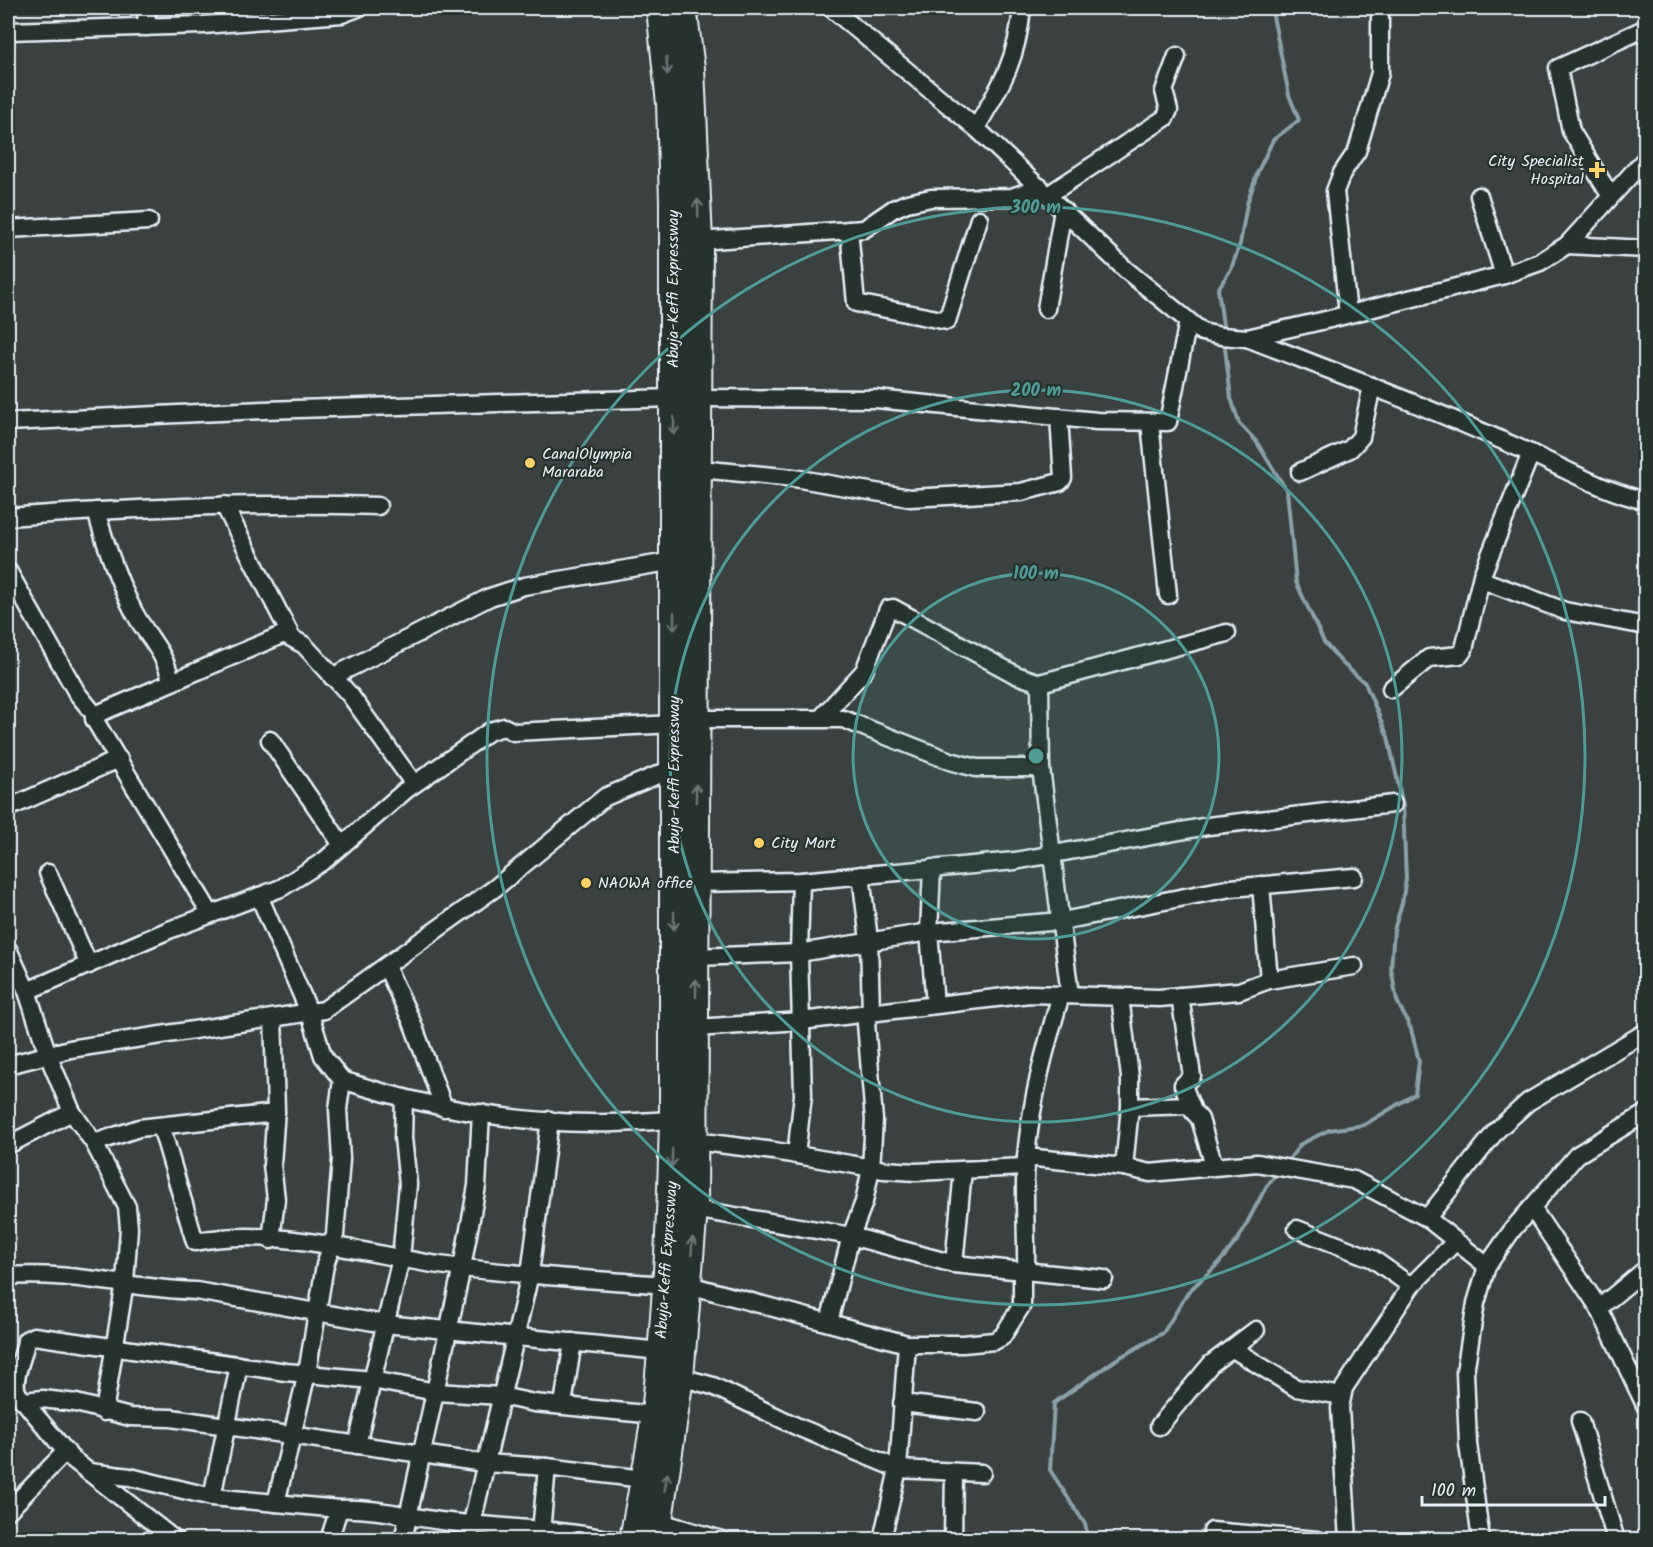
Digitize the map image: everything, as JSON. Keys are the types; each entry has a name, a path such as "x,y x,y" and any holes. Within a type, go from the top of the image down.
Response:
{"highway":[{"name":"Abuja-Keffi Expressway","path":"633,1539 655,1415 661,1351 694,1209 696,883 674,561 670,104 660,8"},
{"name":"Abuja-Keffi Expressway","path":"658,1531 680,1377 671,1203 674,768 685,722 699,469 699,241 691,69 683,8"}],"street":[{"path":"146,27 147,8"},
{"path":"8,31 146,27 342,15 358,8"},
{"path":"831,8 976,128 1126,270 1202,332 1247,338 1372,386 1531,453 1612,493 1646,501"},
{"path":"976,128 1003,83 1019,42 1022,8"},
{"path":"1348,314 1335,191 1342,173 1357,151 1380,73 1380,8"},
{"path":"1610,195 1571,131 1558,68 1646,28"},
{"path":"699,241 864,229 906,203 945,197 1012,197 1044,191 1165,118 1169,110 1164,91 1177,56"},
{"path":"1247,338 1504,275 1540,262 1567,245 1646,158"},
{"path":"1479,196 1504,275"},
{"path":"1046,309 1064,210"},
{"path":"849,230 856,303 947,321 979,219"},
{"path":"8,229 149,221"},
{"path":"1567,245 1646,249"},
{"path":"700,398 876,399 1059,417 1150,423 1168,422 1188,321"},
{"path":"1300,472 1350,449 1361,437 1372,386"},
{"path":"8,422 285,409 674,398"},
{"path":"699,469 794,478 910,498 1021,492 1060,482 1063,478 1059,417"},
{"path":"1150,423 1168,595"},
{"path":"1391,688 1429,658 1460,655 1464,649 1482,580 1531,453"},
{"path":"8,517 287,503 378,506"},
{"path":"224,505 291,636"},
{"path":"96,511 111,565 142,626 152,637 168,667 171,681"},
{"path":"332,677 490,597 524,586 674,561"},
{"path":"8,571 77,693 95,715 94,719 210,913"},
{"path":"1482,580 1565,611 1646,626"},
{"path":"821,718 864,670 888,609 893,608 1016,675 1040,683 1227,633"},
{"path":"95,715 278,634 291,636 304,645 350,695 414,784"},
{"path":"161,1126 195,1242 248,1237 331,1246 462,1267 677,1285 830,1322 907,1344 997,1341 1022,1305 1026,1162 1042,1058 1065,995 1062,921 1041,768 1040,683"},
{"path":"27,991 210,913 281,888 325,860 414,784 490,731 504,727 514,732 685,722 821,718 849,721 950,761 976,768 1041,768"},
{"path":"270,740 342,845"},
{"path":"8,808 119,759"},
{"path":"8,1065 48,1055 324,1010 495,888 605,797 674,768"},
{"path":"696,883 801,881 1053,855 1133,838 1208,826 1393,804"},
{"path":"932,868 929,932 935,1005"},
{"path":"48,873 89,964"},
{"path":"830,1322 851,1236 864,1202 871,1168 874,1120 867,1023 871,1012 869,940 861,875"},
{"path":"696,957 799,953 929,932 1062,921 1231,888 1353,877"},
{"path":"796,1155 803,1095 799,953 801,881"},
{"path":"1261,885 1269,980"},
{"path":"259,897 309,1014 323,1056 342,1080 444,1108 482,1113 590,1123 673,1120"},
{"path":"8,949 27,991 48,1055 72,1112 94,1143 127,1207 129,1228 125,1282 104,1412"},
{"path":"386,966 412,1022 444,1108"},
{"path":"696,1028 801,1021 1030,994 1120,997 1180,996 1239,991 1269,980 1354,966"},
{"path":"1180,996 1192,1076 1183,1085 1194,1114 1200,1119 1214,1166"},
{"path":"1120,997 1130,1077 1130,1107 1124,1167"},
{"path":"271,1240 276,1198 272,1165 276,1113 273,1018"},
{"path":"1427,1218 1497,1131 1528,1102 1646,1032"},
{"path":"276,1503 307,1372 316,1311 335,1235 341,1159 338,1109 342,1080"},
{"path":"357,1445 401,1258 408,1184 403,1138 405,1098"},
{"path":"1130,1107 1191,1105"},
{"path":"8,1145 72,1112"},
{"path":"94,1143 123,1132 276,1113"},
{"path":"403,1539 462,1267 477,1186 482,1113"},
{"path":"1481,1539 1468,1444 1465,1372 1476,1303 1487,1266 1577,1155 1646,1113"},
{"path":"470,1532 484,1463 530,1274 550,1120"},
{"path":"695,1141 871,1168 916,1172 963,1170 1026,1162 1124,1167 1150,1173 1257,1163 1354,1180 1427,1218 1487,1266"},
{"path":"954,1264 963,1170"},
{"path":"1532,1208 1599,1308 1646,1407"},
{"path":"694,1209 851,1236 954,1264 1104,1279"},
{"path":"1298,1229 1373,1259 1411,1286"},
{"path":"1348,1539 1340,1408 1344,1388 1411,1286 1455,1242"},
{"path":"1599,1308 1646,1269"},
{"path":"8,1276 32,1274 125,1282 316,1311 385,1324 661,1351"},
{"path":"1159,1426 1211,1364 1256,1329"},
{"path":"175,1539 88,1472 66,1451 23,1401 15,1389 26,1340 34,1336 239,1365 372,1380 436,1392 501,1396 534,1403 563,1404 655,1415"},
{"path":"563,1404 573,1342"},
{"path":"882,1539 898,1469 907,1344"},
{"path":"1233,1349 1263,1370 1296,1388 1342,1396"},
{"path":"212,1497 239,1365"},
{"path":"680,1377 713,1386 798,1427 898,1469 982,1473"},
{"path":"23,1401 76,1403 104,1412 226,1426 262,1433 293,1434 484,1463 547,1467 643,1479"},
{"path":"902,1403 977,1412"},
{"path":"1580,1421 1616,1539"},
{"path":"8,1511 66,1451"},
{"path":"541,1532 547,1467"},
{"path":"88,1472 130,1477 212,1497 339,1509 356,1508 410,1515 470,1532 541,1532 613,1539"},
{"path":"953,1539 954,1472"},
{"path":"329,1539 339,1509"},
{"path":"658,1531 722,1539"},
{"path":"1212,1531 1315,1539"}],"waterway":[{"path":"1224,332 1218,289 1231,269 1240,244 1247,204 1258,171 1273,140 1299,120 1289,95 1273,16 1277,8"},
{"path":"1224,340 1231,398 1239,423 1256,441 1287,491 1296,582 1324,642 1342,663 1365,683 1388,737 1403,806 1406,879 1394,930 1391,968 1397,1001 1411,1029 1419,1061 1415,1094 1364,1125 1329,1130 1301,1144 1286,1163"},
{"path":"1089,1540 1085,1524 1050,1470 1054,1403 1117,1359 1163,1333 1189,1291 1218,1264 1239,1238 1266,1187 1279,1171"}],"place":[{"name":"City Specialist Hospital","path":"1597,170"},
{"name":"CanalOlympia Mararaba","path":"530,463"},
{"name":"City Mart","path":"759,843"},
{"name":"NAOWA office","path":"586,883"}]}
